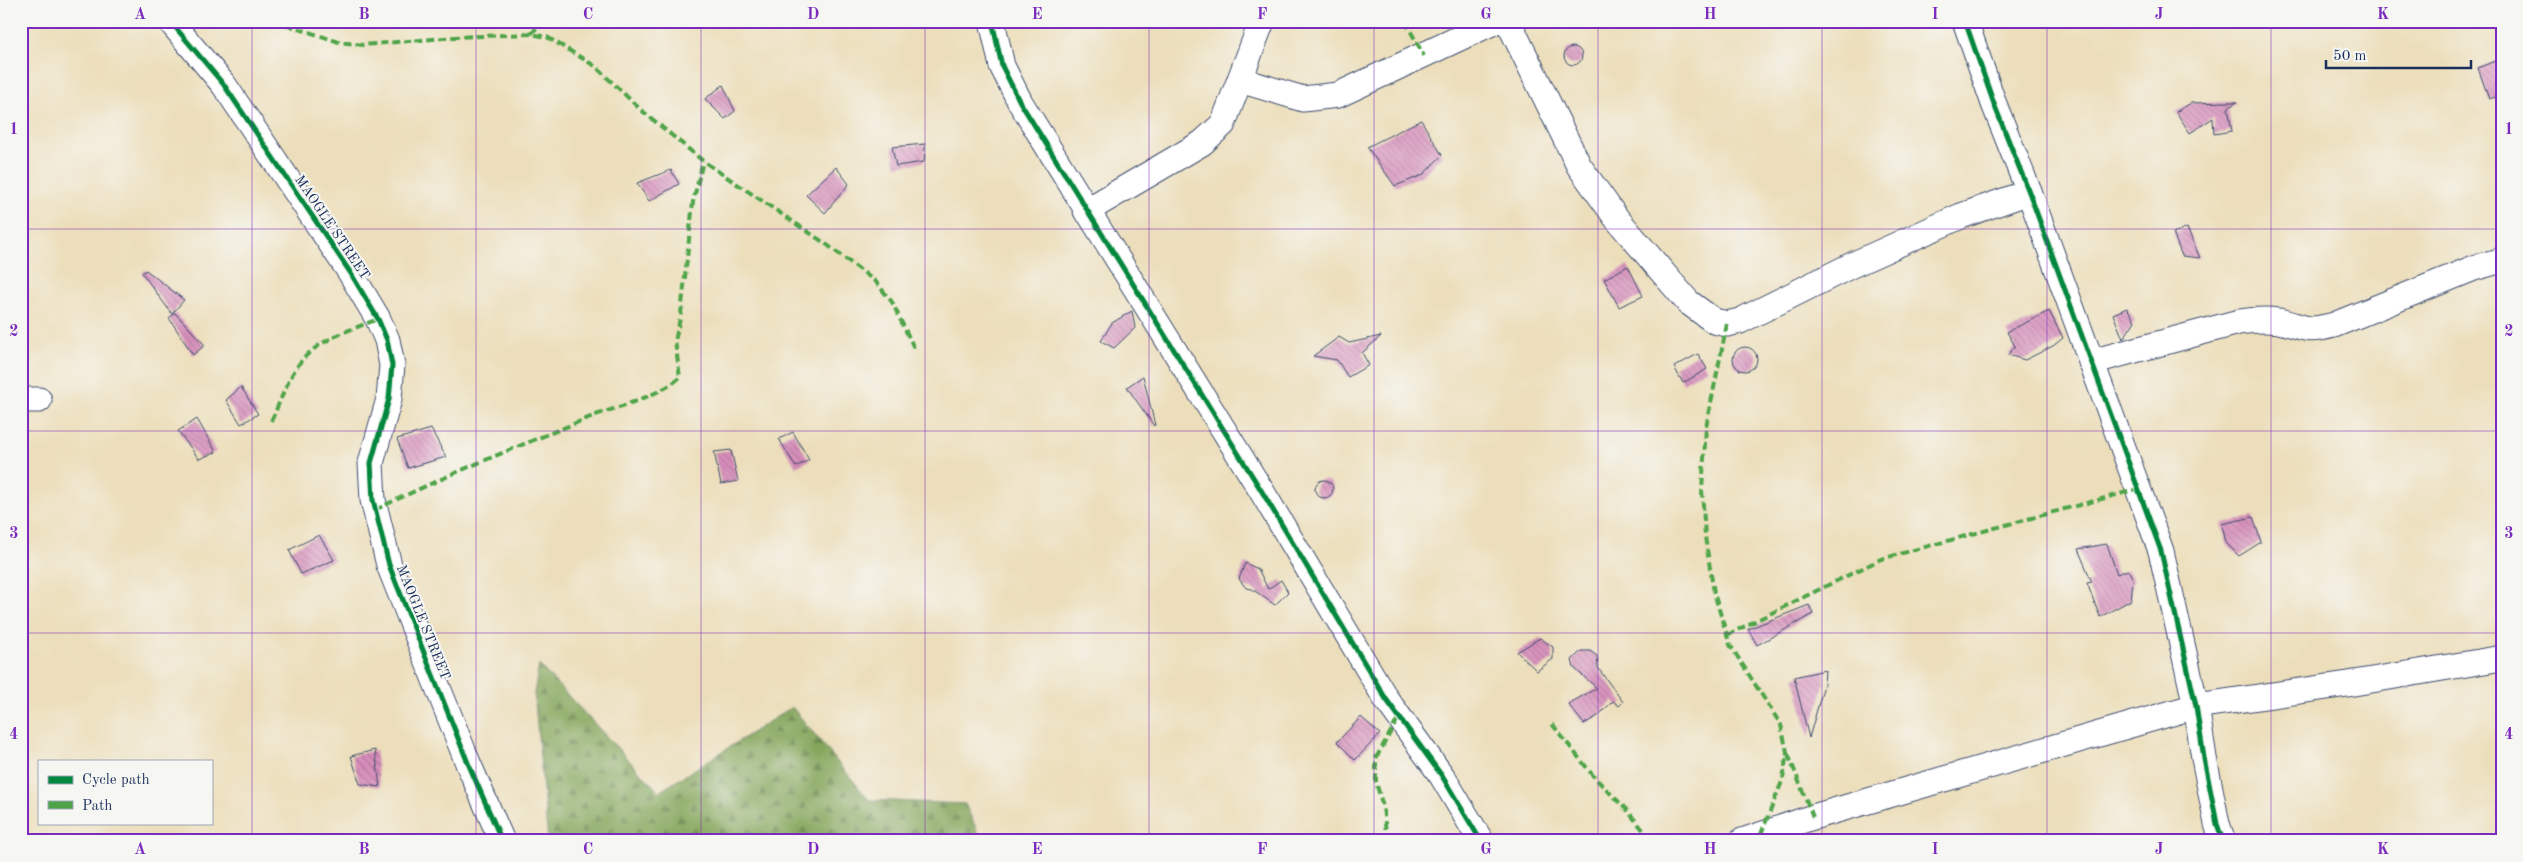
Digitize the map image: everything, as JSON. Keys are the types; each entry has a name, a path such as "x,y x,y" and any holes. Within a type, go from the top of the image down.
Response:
{"street":[{"name":"MAOGLE STREET","path":"170,21 224,86 350,272 384,333 392,365 389,399 371,463 375,510 388,565 468,763 502,841"},
{"path":"992,21 1002,66 1020,102 1261,490 1386,699 1442,776 1481,841"},
{"path":"1086,211 1202,143 1223,124 1262,21"},
{"path":"1240,80 1303,99 1338,95 1496,21"},
{"path":"1508,21 1580,166 1617,219 1663,274 1688,302 1714,321 1727,324 1740,321 1861,260 1961,216 2029,192"},
{"path":"1965,21 1994,104 2029,192 2161,551 2196,706 2217,824 2223,841"},
{"path":"2091,362 2239,322 2260,319 2280,321 2313,331 2334,325 2474,268 2502,260"},
{"path":"1742,841 1813,817 2196,706 2348,684 2502,658"}],"green space":[{"path":"539,665 659,792 792,707 869,800 965,804 982,841 548,841 534,693"}],"building":[{"path":"1573,47 1579,50 1582,56 1579,62 1573,65 1567,62 1564,56 1567,50"},
{"path":"2502,58 2502,95 2489,99 2478,68"},
{"path":"723,85 735,111 725,119 705,99"},
{"path":"2237,102 2228,108 2232,131 2214,134 2213,118 2190,133 2176,112 2191,103"},
{"path":"1421,120 1442,155 1423,175 1395,186 1367,147"},
{"path":"925,144 924,162 896,166 892,147"},
{"path":"836,167 849,184 825,213 806,195"},
{"path":"671,170 679,184 649,201 637,183"},
{"path":"2187,228 2200,258 2182,256 2173,233"},
{"path":"1628,266 1643,296 1619,307 1604,279"},
{"path":"146,270 184,300 172,314 142,273"},
{"path":"2127,308 2135,321 2123,339 2113,314"},
{"path":"1132,311 1135,328 1114,348 1101,341 1112,323"},
{"path":"2049,311 2063,338 2053,346 2025,360 2008,355 2015,346 2007,332"},
{"path":"175,313 205,345 193,355 169,318"},
{"path":"1381,336 1362,353 1369,365 1348,377 1337,360 1313,356 1339,337 1349,343"},
{"path":"1745,347 1753,351 1757,359 1753,367 1745,371 1737,367 1733,359 1737,351"},
{"path":"1698,354 1707,369 1683,383 1674,367"},
{"path":"1143,376 1155,425 1154,426 1127,387"},
{"path":"241,387 258,414 241,424 226,400"},
{"path":"197,419 216,452 199,459 178,431"},
{"path":"431,429 446,457 408,468 397,439"},
{"path":"793,432 809,460 796,467 779,439"},
{"path":"731,450 738,481 721,484 714,452"},
{"path":"1324,480 1330,483 1333,489 1330,495 1324,498 1318,495 1315,489 1318,483"},
{"path":"2253,517 2261,542 2239,556 2226,543 2222,524"},
{"path":"319,535 334,560 301,574 289,550"},
{"path":"2107,544 2117,574 2128,570 2133,579 2131,600 2100,617 2087,583 2092,582 2078,549"},
{"path":"1245,563 1258,569 1268,589 1281,580 1288,592 1275,605 1252,589 1246,588 1239,579"},
{"path":"1809,605 1813,614 1757,645 1748,629"},
{"path":"1540,638 1553,647 1553,659 1537,671 1517,652"},
{"path":"1581,651 1590,651 1597,656 1598,668 1623,702 1619,706 1613,701 1598,716 1584,724 1568,704 1597,688 1574,668 1572,660"},
{"path":"1825,670 1824,685 1809,738 1794,677"},
{"path":"1361,717 1380,734 1355,760 1337,742"},
{"path":"375,750 380,787 360,784 351,756"}],"marked path":[{"path":"275,21 339,42 363,45 455,37 531,34 547,37 595,66 640,109 703,161 826,244 876,282 892,302 914,348"},
{"path":"531,34 543,21"},
{"path":"1405,21 1424,56"},
{"path":"375,510 510,450 593,416 651,395 680,377 675,341 681,314 693,202 703,161"},
{"path":"271,421 293,373 303,359 328,340 378,319"},
{"path":"1727,324 1706,427 1702,490 1705,537 1714,593 1730,645 1781,725 1787,752 1783,779 1761,834"},
{"path":"1727,635 1881,559 2138,489"},
{"path":"1387,841 1383,807 1376,782 1376,758 1399,717"},
{"path":"1552,724 1595,778 1627,810 1652,841"},
{"path":"1788,754 1813,817"}],"cycle path":[{"path":"170,21 224,85 350,272 378,319 387,340 392,365 389,399 371,463 373,500 389,565 468,763 502,841"},
{"path":"992,21 1002,66 1020,102 1261,490 1386,699 1442,776 1481,841"},
{"path":"1965,21 1994,104 2029,192 2161,551 2196,706 2217,824 2223,841"}]}
